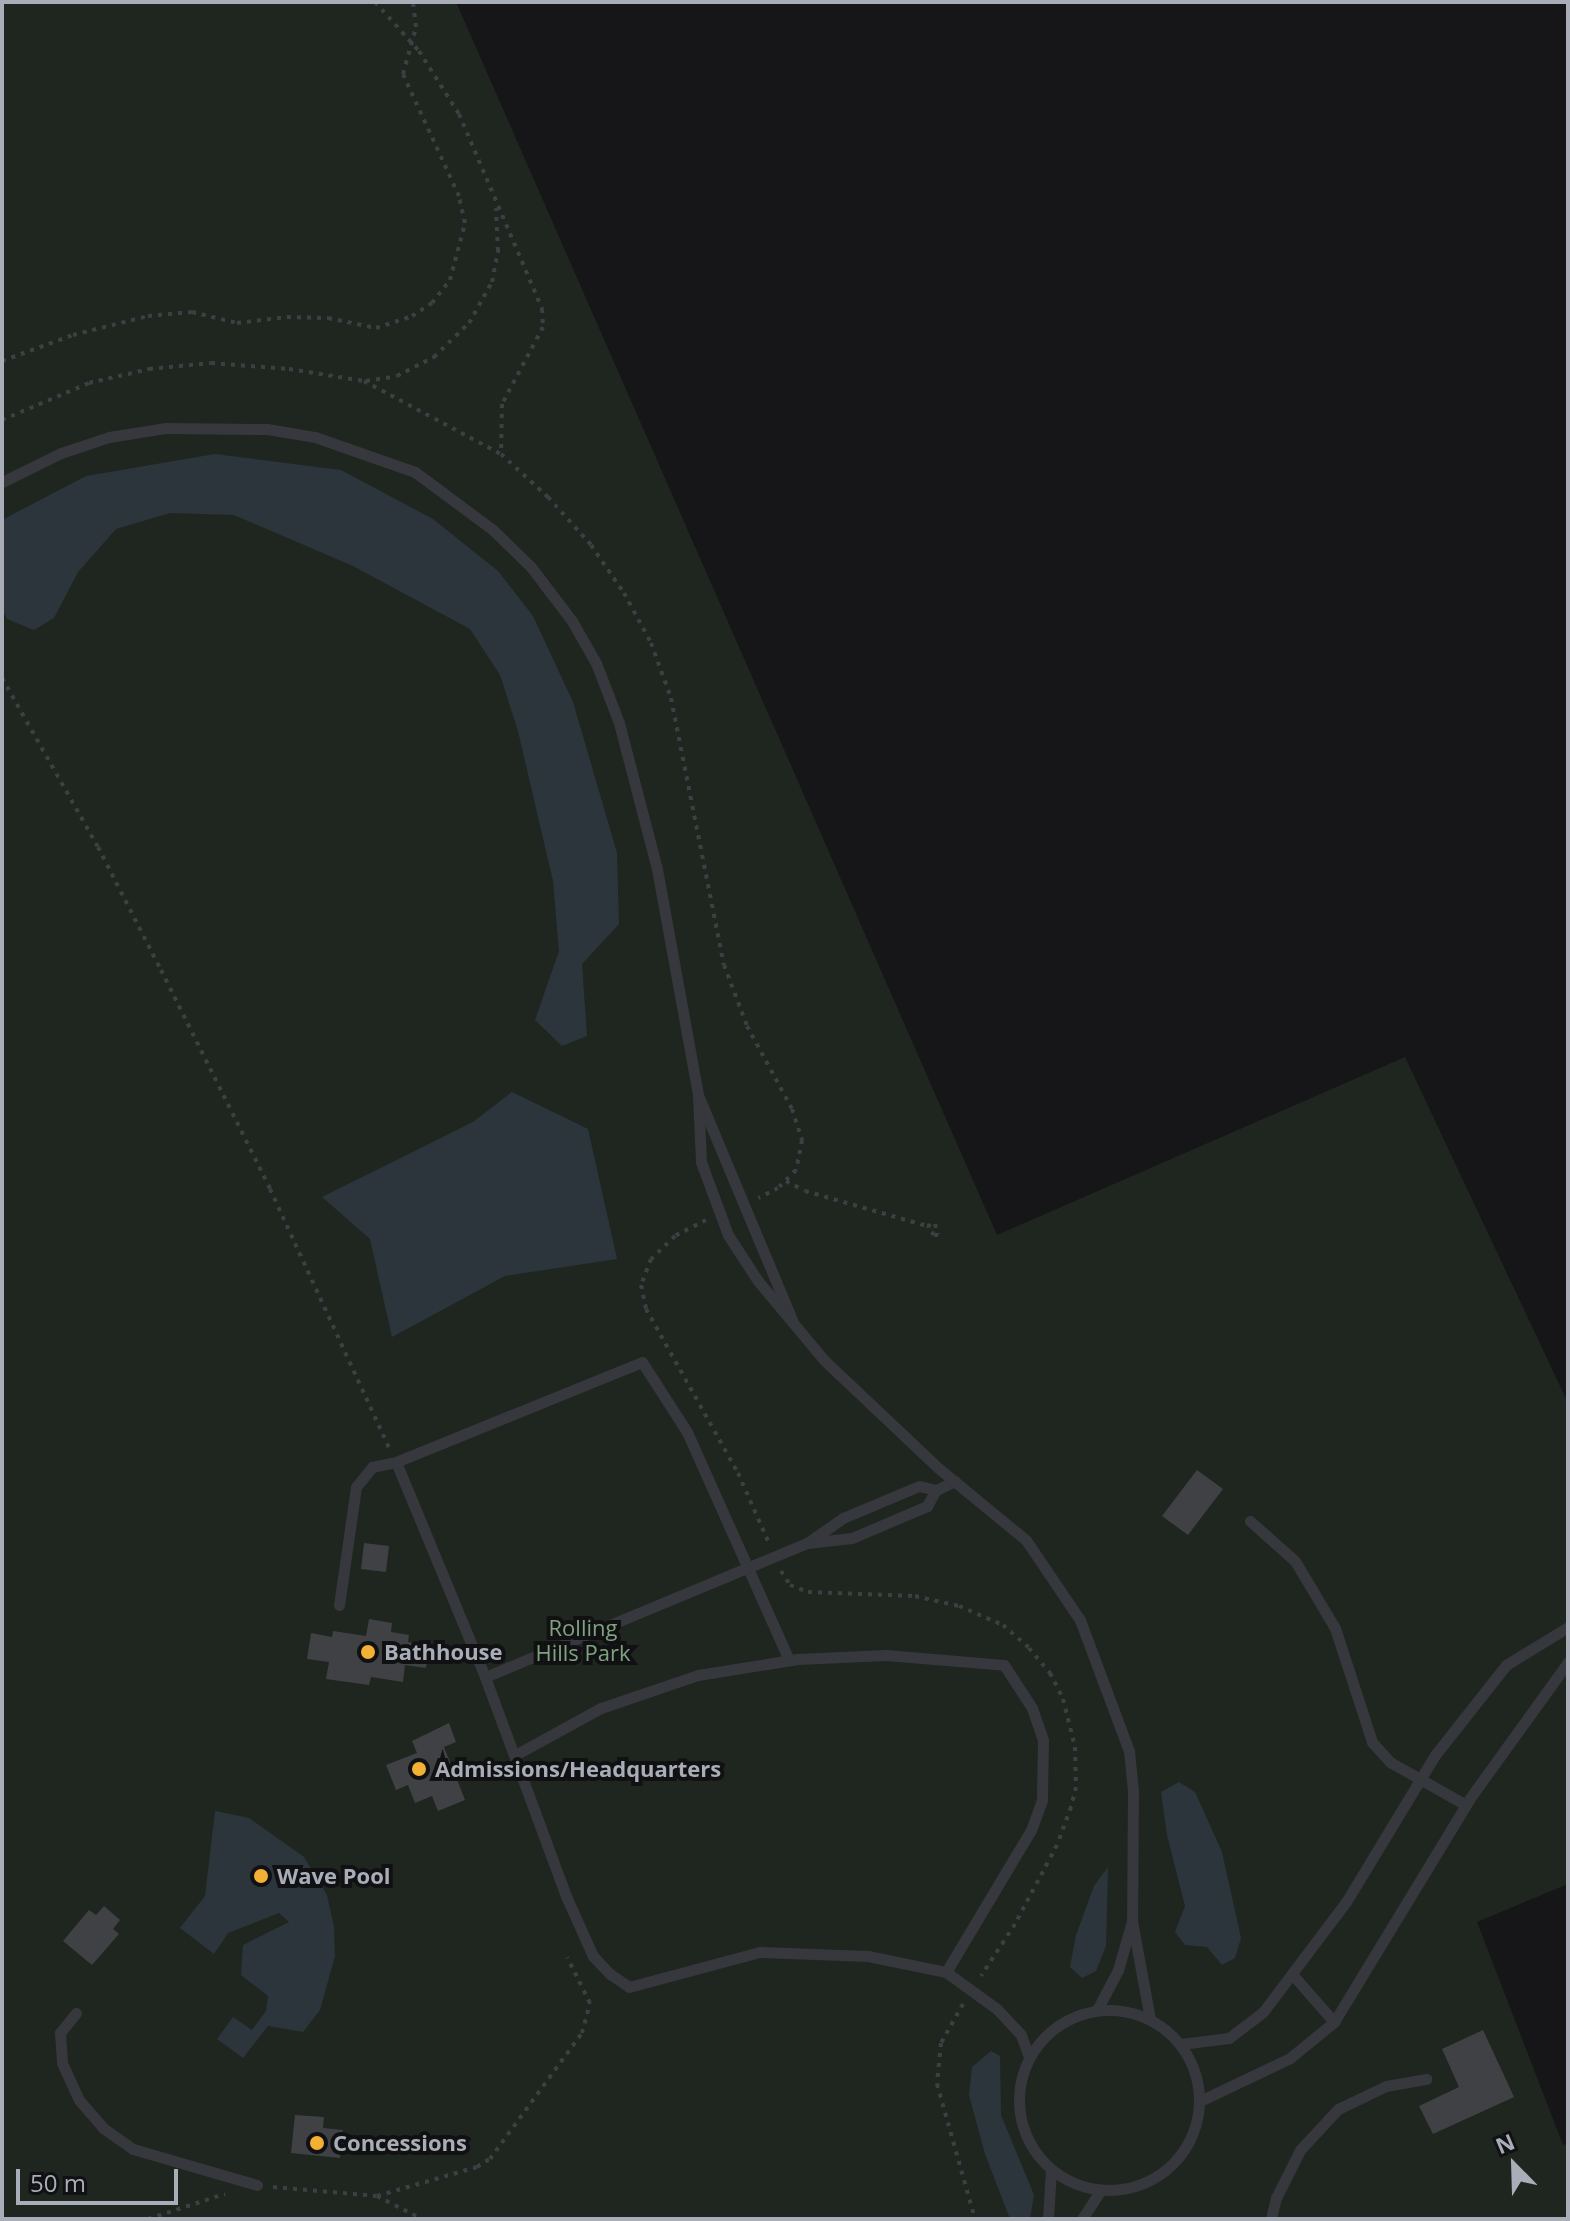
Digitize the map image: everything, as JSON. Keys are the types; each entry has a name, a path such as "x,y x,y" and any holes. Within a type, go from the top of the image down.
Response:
{"lane":[{"path":"2,482 61,453 109,437 166,428 267,429 315,437 415,472 493,530 531,567 572,621 596,663 619,723 657,869 698,1095 701,1162 718,1214 758,1281 825,1361 955,1481 1026,1540 1080,1620 1129,1751 1133,1791 1132,1921 1150,2019"},
{"path":"698,1095 793,1322"},
{"path":"339,1605 356,1487 372,1467 396,1462 642,1362 687,1432 789,1660"},
{"path":"396,1462 485,1677 566,1896 593,1956 629,1987 760,1952 868,1956 946,1972 997,2009 1021,2035 1029,2057"},
{"path":"807,1543 852,1538 927,1506 936,1490 955,1481"},
{"path":"485,1677 807,1543 843,1518 919,1486 936,1490"},
{"path":"1250,1521 1295,1561 1335,1628 1372,1742 1390,1762 1466,1805"},
{"path":"1181,2044 1229,2038 1263,2012 1346,1902 1435,1755 1506,1665 1568,1627"},
{"path":"515,1755 601,1708 698,1675 789,1660 886,1655 1004,1665 1032,1708 1043,1740 1042,1800 1031,1830 946,1972"},
{"path":"1200,2101 1290,2058 1334,2022 1466,1805 1568,1662"},
{"path":"1097,2010 1118,1970 1132,1921"},
{"path":"1292,1974 1334,2022"},
{"path":"1097,2010 1124,2011 1150,2019 1181,2044 1196,2071 1200,2101 1195,2131 1180,2157 1158,2177 1130,2189 1100,2191 1074,2184 1051,2170 1031,2147 1020,2118 1019,2087 1029,2057 1047,2035 1070,2019 1097,2010"},
{"path":"76,2013 60,2033 62,2063 79,2100 103,2128 133,2149 257,2185"},
{"path":"1271,2219 1276,2198 1300,2150 1338,2109 1386,2086 1426,2079"},
{"path":"1048,2219 1051,2170"},
{"path":"1082,2219 1100,2191"}],"path":[{"path":"364,381 501,454 502,404 543,327 542,309 459,114 432,68 375,2"},
{"path":"2,361 73,335 148,316 192,312 237,323 287,317 328,318 376,328 412,316 432,303 450,280 465,223 459,196 403,74 416,27 413,2"},
{"path":"2,420 89,383 149,369 211,363 289,369 364,381 397,376 434,357 469,323 492,282 499,240 494,200"},
{"path":"2,678 98,847 168,984 270,1189 396,1462"},
{"path":"786,1181 805,1191 927,1226"},
{"path":"257,2185 377,2196 477,2167 490,2159 582,2033 590,2003 567,1957"},
{"path":"148,2219 227,2193"},
{"path":"377,2196 422,2219"}],"green space":[{"name":"Rolling Hills Park","path":"2,2 456,2 997,1235 1405,1057 1568,1403 1568,1884 1477,1922 1563,2145 1568,2143 1568,2219 2,2219"}],"shaded area":[{"path":"215,454 341,470 433,519 498,571 533,616 573,702 617,853 619,924 582,964 587,1036 562,1046 535,1020 559,951 553,881 518,731 500,675 470,629 353,566 234,515 170,513 116,529 78,572 54,618 34,630 7,619 2,608 2,520 86,476"},
{"path":"512,1092 588,1129 617,1259 505,1276 392,1337 370,1239 322,1197 473,1122"},
{"path":"1179,1782 1195,1792 1222,1852 1241,1938 1235,1958 1222,1965 1207,1947 1185,1945 1175,1932 1185,1906 1167,1835 1161,1792"},
{"path":"215,1811 249,1818 304,1857 327,1895 334,1927 335,1956 320,2010 303,2032 268,2026 243,2058 217,2039 233,2017 252,2030 266,2011 268,1996 241,1975 243,1945 289,1922 279,1913 228,1933 214,1954 180,1928 205,1896"},
{"path":"1108,1867 1106,1946 1096,1971 1082,1978 1070,1967 1076,1935 1094,1886"},
{"path":"991,2051 1000,2056 1001,2115 1034,2195 1030,2219 1010,2219 985,2154 969,2095 972,2067"}],"building":[{"path":"1197,1470 1223,1489 1188,1535 1162,1516"},
{"path":"364,1543 389,1546 386,1572 361,1569"},
{"name":"Bathhouse","path":"369,1619 392,1623 391,1632 409,1635 408,1642 430,1645 426,1668 405,1665 403,1682 371,1677 369,1685 326,1679 329,1662 307,1659 311,1633 332,1637 333,1631 366,1636"},
{"name":"Admissions/Headquarters","path":"449,1723 456,1742 444,1747 465,1800 438,1811 432,1796 415,1803 408,1785 396,1790 386,1765 417,1753 412,1741"},
{"path":"104,1906 120,1920 113,1929 119,1934 92,1965 63,1941 89,1910 96,1915"},
{"path":"1483,2030 1514,2097 1433,2134 1419,2106 1459,2087 1442,2049"},
{"name":"Concessions","path":"295,2115 324,2117 323,2128 343,2130 340,2158 291,2153"}],"place":[{"name":"Bathhouse","path":"368,1652"},
{"name":"Admissions/Headquarters","path":"419,1769"},
{"name":"Wave Pool","path":"261,1876"},
{"name":"Concessions","path":"317,2143"}]}
